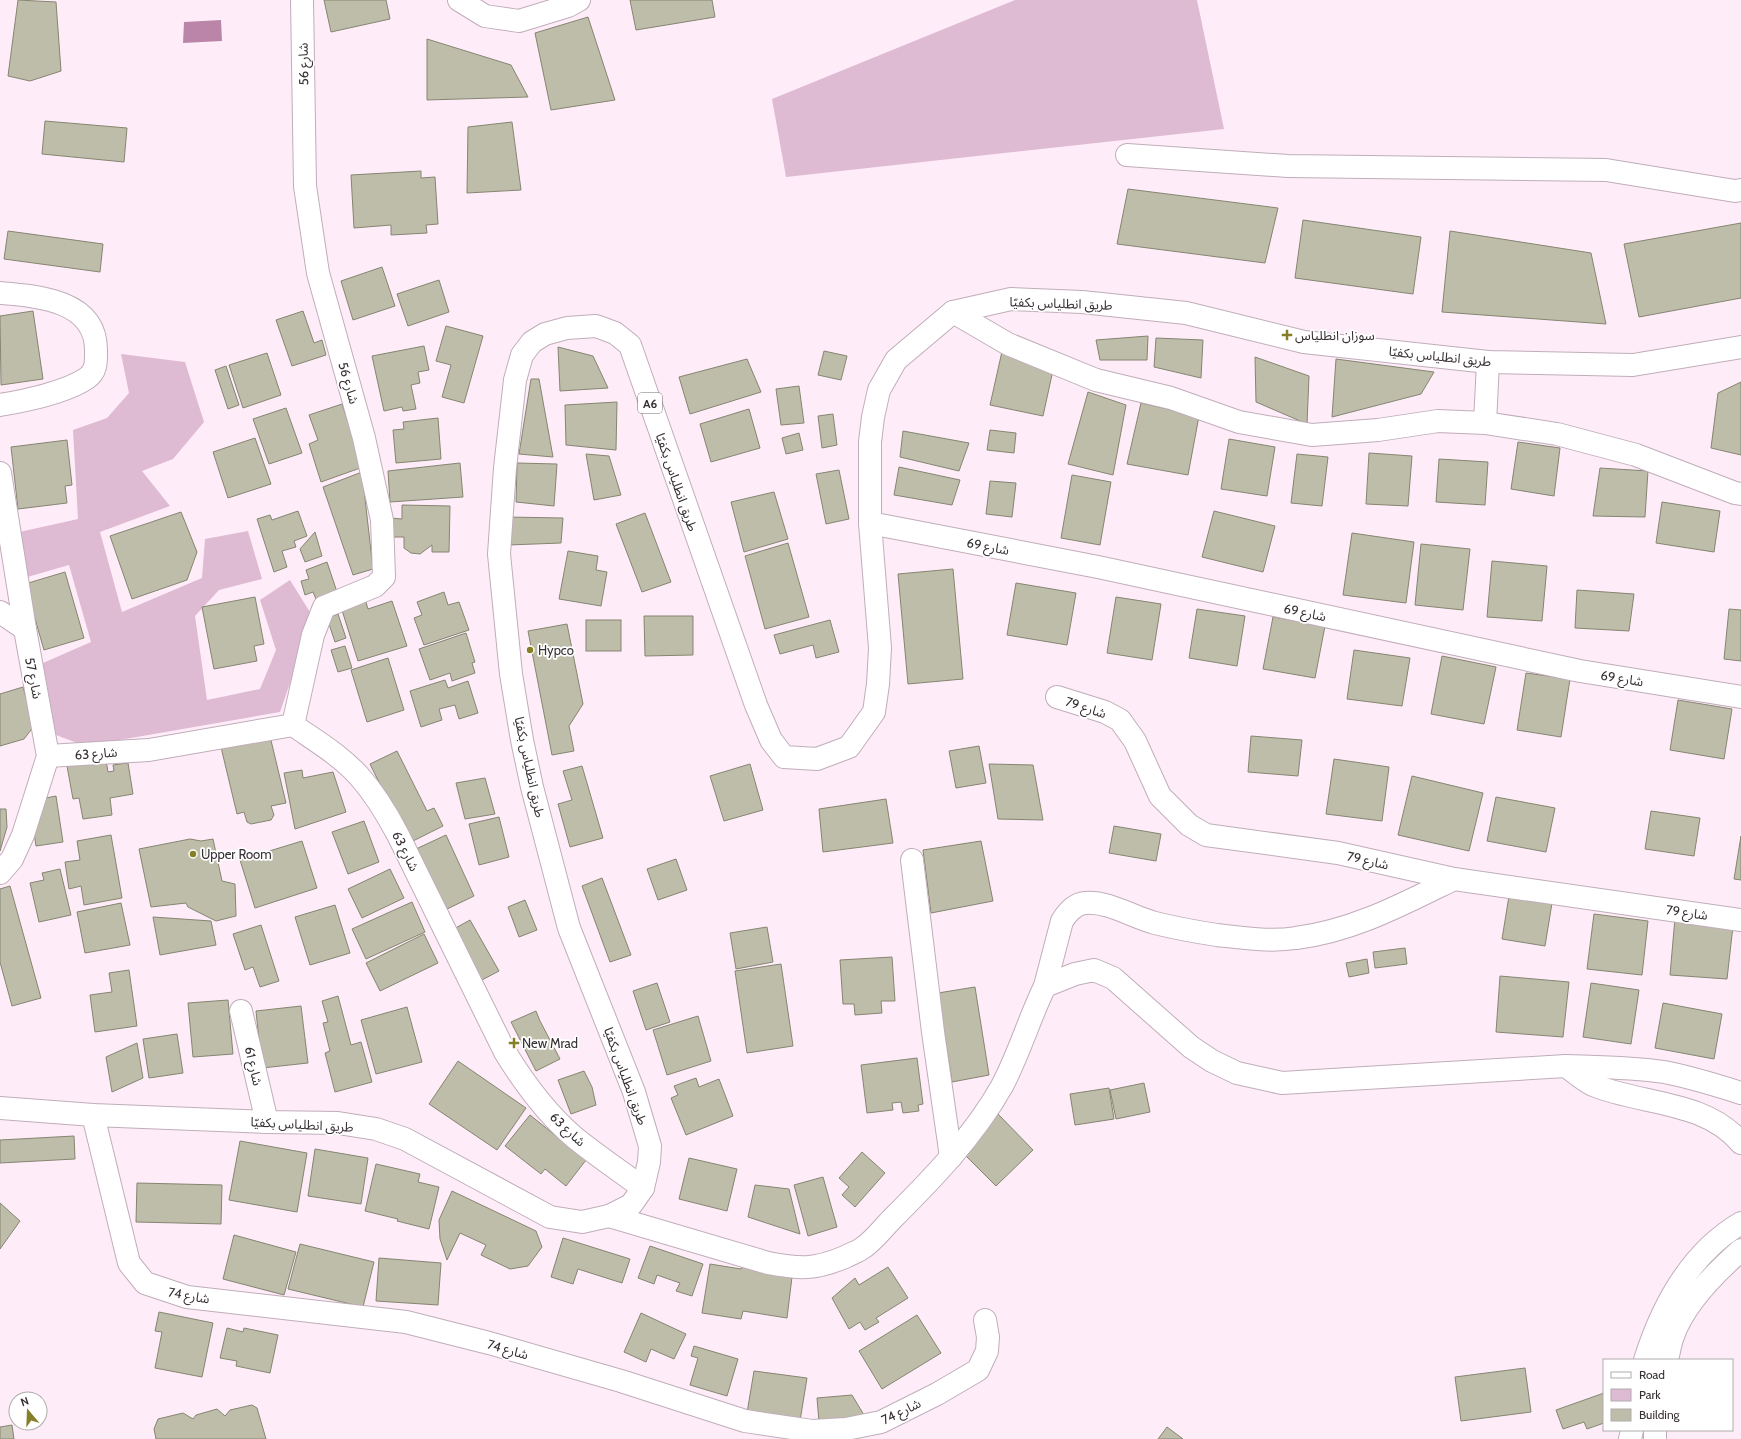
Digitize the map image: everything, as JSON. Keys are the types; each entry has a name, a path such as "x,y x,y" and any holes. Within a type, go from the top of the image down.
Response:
{"main road":[{"name":"شارع 56","path":"293,725 314,635 324,607 376,586 384,577 382,520 364,438 318,273 305,186 302,0"},
{"path":"459,0 485,16 519,21 568,6 579,0"},
{"path":"1126,155 1288,166 1606,170 1735,191 1741,190"},
{"path":"0,293 50,299 71,307 82,316 90,328 96,344 96,367 88,377 72,386 22,401 0,405"},
{"name":"طريق انطلياس بكفيّا","path":"0,1108 93,1115 267,1122 338,1123 376,1129 405,1139 550,1217 582,1222 609,1216 630,1205 643,1188 649,1162 650,1146 634,1092 569,928 532,787 522,740 511,674 499,554 505,468 516,380 522,355 532,342 545,334 567,328 596,326 615,334 630,345 756,705 771,740 784,756 817,759 849,747 874,712 878,684 880,648 870,523 870,442 873,417 879,390 896,360 953,312 1011,299 1082,302 1186,313 1304,342 1488,362 1633,365 1741,348"},
{"path":"953,312 1008,344 1096,380 1171,398 1239,422 1312,435 1378,430 1438,421 1485,423 1558,434 1636,455 1735,494 1741,494"},
{"path":"1485,423 1488,362"},
{"name":"شارع 57","path":"0,473 25,629 48,756 22,836 12,859 0,873"},
{"name":"شارع 69","path":"870,523 1098,567 1580,671 1741,697"},
{"path":"0,612 25,629"},
{"name":"شارع 79","path":"1057,697 1105,712 1120,720 1135,741 1160,796 1189,825 1206,835 1338,854 1454,879 1741,920"},
{"name":"شارع 63","path":"48,756 149,750 293,725 337,756 359,776 382,806 398,835 505,1052 536,1097 574,1137 643,1188"},
{"path":"912,860 933,1032 951,1157"},
{"path":"609,1216 768,1263 807,1268 830,1263 862,1249 951,1157 984,1115 1002,1086 1020,1048 1035,1007 1045,986 1062,921 1068,912 1083,903 1098,904 1155,923 1217,935 1258,939 1296,938 1345,928 1391,910 1454,879"},
{"path":"1045,986 1075,974 1094,970 1113,978 1192,1046 1212,1061 1238,1073 1282,1083 1566,1066 1664,1072 1713,1084 1741,1093"},
{"name":"شارع 61","path":"241,1011 267,1122"},
{"path":"1566,1066 1592,1084 1704,1115 1722,1125 1741,1143"},
{"name":"شارع 74","path":"93,1115 130,1263 145,1284 187,1297 406,1322 489,1343 621,1381 746,1421 812,1431 846,1429 881,1422 937,1394 978,1370 987,1351 988,1337 985,1320"},
{"path":"1645,1359 1655,1329 1665,1308 1683,1278 1707,1249 1741,1223"},
{"path":"1667,1359 1673,1336 1682,1318 1712,1277 1741,1250"}],"green space":[{"path":"1015,0 1197,0 1224,129 786,177 772,99"},
{"path":"121,354 185,362 204,422 173,459 142,471 170,506 100,532 122,612 202,578 205,539 248,531 262,579 219,590 195,616 207,700 260,689 276,650 260,600 290,580 313,617 280,712 85,746 56,735 43,663 91,642 69,565 17,580 6,535 78,519 73,430 107,418 129,393"}],"shaded area":[{"path":"221,20 222,41 183,43 184,22"}],"building":[{"path":"18,0 56,2 61,71 30,81 8,76"},
{"path":"324,0 386,0 390,19 331,32"},
{"path":"630,0 712,0 715,17 636,30"},
{"path":"588,17 615,100 551,110 535,33"},
{"path":"427,39 511,65 528,97 427,100"},
{"path":"45,121 127,128 124,162 42,154"},
{"path":"512,122 521,190 467,193 468,127"},
{"path":"421,171 421,178 435,177 438,224 426,225 427,233 391,235 391,225 354,228 351,175"},
{"path":"1128,189 1278,208 1265,263 1117,244"},
{"path":"1303,220 1421,237 1413,294 1295,278"},
{"path":"1741,223 1741,298 1639,317 1624,244"},
{"path":"8,231 103,244 100,272 4,259"},
{"path":"1450,231 1591,253 1606,324 1442,312"},
{"path":"382,267 395,306 353,320 341,281"},
{"path":"439,280 449,312 408,326 397,294"},
{"path":"33,311 43,379 1,385 0,316"},
{"path":"303,311 314,343 322,340 326,355 292,366 276,320"},
{"path":"446,326 483,336 464,403 442,397 451,365 436,361"},
{"path":"1148,336 1147,360 1100,360 1096,340"},
{"path":"1156,338 1203,340 1201,378 1154,367"},
{"path":"424,346 429,370 418,372 420,383 411,385 416,409 403,411 402,407 384,411 372,356"},
{"path":"558,347 593,356 608,388 560,391"},
{"path":"1003,347 1053,370 1043,416 990,405"},
{"path":"824,351 847,356 841,380 818,375"},
{"path":"267,353 281,395 243,408 229,365"},
{"path":"1255,357 1309,376 1307,424 1256,402"},
{"path":"747,359 761,392 690,414 679,377"},
{"path":"1336,359 1434,372 1421,394 1332,417"},
{"path":"226,366 239,405 228,409 215,370"},
{"path":"531,379 539,379 553,457 519,454"},
{"path":"1741,382 1741,455 1711,448 1718,393"},
{"path":"799,386 804,423 781,425 776,389"},
{"path":"1088,392 1126,405 1113,475 1068,464"},
{"path":"617,402 616,450 566,445 565,405"},
{"path":"1141,403 1199,416 1188,475 1127,464"},
{"path":"342,404 363,467 321,482 309,444 318,440 309,415"},
{"path":"286,408 302,453 269,464 253,419"},
{"path":"749,409 760,448 711,462 700,424"},
{"path":"833,414 837,445 822,448 818,416"},
{"path":"438,418 441,459 396,463 393,430 404,429 403,422"},
{"path":"990,430 1016,433 1014,453 987,450"},
{"path":"903,431 969,443 959,471 900,457"},
{"path":"799,433 803,450 786,454 782,438"},
{"path":"255,438 271,484 228,498 213,452"},
{"path":"1229,439 1275,447 1267,496 1221,489"},
{"path":"67,440 72,485 65,486 67,503 18,509 11,447"},
{"path":"1518,442 1560,448 1554,496 1511,489"},
{"path":"1369,453 1412,456 1408,506 1366,504"},
{"path":"586,454 609,456 621,495 594,500"},
{"path":"1297,454 1328,457 1322,506 1291,503"},
{"path":"1439,459 1488,462 1485,505 1436,502"},
{"path":"460,463 463,497 390,502 388,471"},
{"path":"517,463 557,464 554,506 516,502"},
{"path":"899,467 960,480 952,505 894,495"},
{"path":"1600,468 1648,471 1645,517 1593,516"},
{"path":"839,470 849,519 826,524 816,474"},
{"path":"362,472 373,569 353,575 323,487"},
{"path":"1072,475 1111,482 1100,545 1061,538"},
{"path":"990,481 1016,483 1012,517 986,514"},
{"path":"774,492 788,539 744,552 731,502"},
{"path":"1662,502 1720,511 1714,552 1656,543"},
{"path":"402,505 450,506 449,552 432,552 432,545 420,554 411,553 404,548 404,537 390,537 390,518 402,519"},
{"path":"298,511 307,536 294,541 296,547 282,551 287,567 274,572 257,519 270,515 272,520"},
{"path":"1214,511 1275,526 1263,572 1202,557"},
{"path":"181,512 197,552 187,580 132,599 110,536"},
{"path":"645,513 671,582 642,592 616,524"},
{"path":"506,517 563,518 561,543 508,545"},
{"path":"315,532 322,556 305,562 300,549"},
{"path":"1352,533 1414,542 1406,603 1343,595"},
{"path":"788,543 809,617 765,629 745,556"},
{"path":"1421,544 1470,549 1463,610 1415,605"},
{"path":"568,551 598,556 596,570 607,572 601,606 559,599"},
{"path":"1492,561 1547,566 1542,621 1487,617"},
{"path":"327,562 337,592 316,599 313,592 305,595 301,581 309,579 306,570"},
{"path":"953,569 963,679 908,684 898,574"},
{"path":"65,572 84,638 44,650 25,584"},
{"path":"1016,583 1076,593 1067,645 1007,635"},
{"path":"1577,590 1634,594 1629,631 1575,628"},
{"path":"444,592 448,605 459,602 469,630 424,645 414,618 422,615 417,602"},
{"path":"255,597 264,644 254,646 257,661 214,669 202,607"},
{"path":"1116,597 1161,604 1152,660 1107,653"},
{"path":"365,599 368,609 392,601 407,646 358,661 341,607"},
{"path":"1197,609 1245,616 1237,666 1189,658"},
{"path":"1729,609 1741,610 1741,661 1724,659"},
{"path":"338,614 346,638 335,642 327,618"},
{"path":"644,616 693,616 693,655 645,656"},
{"path":"1273,617 1325,626 1315,678 1263,669"},
{"path":"586,620 621,620 621,651 586,651"},
{"path":"830,620 839,652 816,658 813,645 780,654 774,635"},
{"path":"567,624 583,704 569,726 574,751 552,755 528,631"},
{"path":"466,633 475,662 472,663 475,673 452,681 450,673 430,680 419,649"},
{"path":"345,646 352,668 338,672 331,650"},
{"path":"1354,650 1410,658 1402,706 1347,699"},
{"path":"1442,656 1496,667 1484,724 1431,714"},
{"path":"388,658 404,710 367,722 351,670"},
{"path":"1526,673 1570,679 1561,737 1517,730"},
{"path":"445,680 448,688 468,681 478,713 459,719 455,705 439,709 442,720 421,727 410,691"},
{"path":"23,687 34,726 24,739 0,746 0,694"},
{"path":"1678,700 1732,709 1724,759 1670,750"},
{"path":"269,732 286,803 271,806 274,815 271,820 251,824 247,822 244,812 237,814 220,743"},
{"path":"1251,736 1302,740 1298,776 1248,772"},
{"path":"979,746 986,783 956,788 949,751"},
{"path":"397,751 427,811 434,808 443,826 409,843 370,764"},
{"path":"1334,759 1389,767 1382,821 1326,814"},
{"path":"106,760 108,772 114,771 113,765 128,763 133,794 110,798 112,815 83,819 79,798 73,799 67,766"},
{"path":"750,764 763,810 724,821 710,776"},
{"path":"989,764 1033,765 1043,820 998,819"},
{"path":"582,766 603,838 570,847 558,804 572,800 563,771"},
{"path":"302,770 303,778 333,772 346,812 295,829 284,773"},
{"path":"1412,776 1483,793 1469,851 1398,835"},
{"path":"485,778 495,814 465,819 456,783"},
{"path":"56,796 63,842 36,846 33,826 41,806 46,798"},
{"path":"1496,797 1555,808 1546,852 1487,841"},
{"path":"886,799 893,843 823,852 819,809"},
{"path":"0,809 6,809 7,827 0,851"},
{"path":"1651,811 1700,818 1694,856 1645,849"},
{"path":"499,817 509,857 479,865 469,824"},
{"path":"364,821 379,862 348,874 332,832"},
{"path":"1114,826 1161,834 1156,861 1109,853"},
{"path":"111,835 122,898 84,905 81,886 69,889 65,862 80,860 77,841"},
{"path":"446,835 474,896 445,910 416,849"},
{"path":"1741,836 1741,880 1734,879"},
{"path":"190,839 201,841 213,839 222,881 235,884 236,916 216,921 188,907 186,903 151,907 139,849"},
{"path":"302,841 317,888 255,908 240,860"},
{"path":"981,841 993,901 931,913 923,850"},
{"path":"676,859 687,890 658,900 647,869"},
{"path":"60,869 71,915 39,922 30,883 44,880 42,873"},
{"path":"390,869 404,898 362,918 348,889"},
{"path":"602,878 631,955 610,962 582,886"},
{"path":"10,886 41,998 12,1006 0,962 0,889"},
{"path":"1509,896 1552,903 1545,946 1502,939"},
{"path":"525,900 537,930 519,937 508,907"},
{"path":"412,902 425,932 366,959 352,929"},
{"path":"121,903 130,945 85,953 77,912"},
{"path":"335,905 350,953 310,965 295,917"},
{"path":"1594,914 1648,921 1642,975 1587,969"},
{"path":"153,917 211,921 216,945 160,955"},
{"path":"1675,918 1733,926 1727,979 1670,975"},
{"path":"470,920 499,971 480,981 452,930"},
{"path":"261,925 279,981 260,987 253,967 245,970 233,934"},
{"path":"767,927 773,962 736,969 730,933"},
{"path":"424,934 438,963 380,991 366,963"},
{"path":"1405,948 1407,964 1375,968 1373,952"},
{"path":"892,957 895,1001 881,1001 882,1013 855,1015 854,1004 843,1004 840,960"},
{"path":"1367,959 1369,973 1349,977 1346,963"},
{"path":"781,964 793,1046 747,1053 735,971"},
{"path":"129,970 137,1026 95,1032 90,995 112,992 109,973"},
{"path":"1500,976 1569,982 1563,1037 1496,1032"},
{"path":"657,983 670,1022 646,1030 633,991"},
{"path":"1591,983 1639,990 1631,1044 1583,1037"},
{"path":"975,987 989,1075 952,1082 938,993"},
{"path":"338,996 351,1045 361,1042 372,1082 335,1092 325,1053 330,1051 323,1023 328,1022 322,1001"},
{"path":"228,1000 233,1054 193,1057 188,1003"},
{"path":"1663,1003 1722,1014 1714,1059 1655,1048"},
{"path":"301,1006 308,1063 262,1068 256,1011"},
{"path":"407,1007 422,1062 376,1074 361,1020"},
{"path":"536,1011 560,1059 536,1071 511,1022"},
{"path":"698,1016 711,1061 667,1075 653,1030"},
{"path":"177,1034 183,1073 149,1078 143,1039"},
{"path":"137,1043 143,1078 112,1092 106,1057"},
{"path":"917,1058 923,1104 918,1105 919,1111 903,1113 901,1102 892,1103 893,1110 867,1113 861,1065"},
{"path":"458,1061 526,1108 497,1150 429,1104"},
{"path":"584,1071 592,1087 596,1105 571,1114 558,1080"},
{"path":"696,1078 699,1087 719,1079 733,1116 686,1135 671,1098 678,1095 674,1086"},
{"path":"1144,1083 1150,1112 1116,1119 1110,1090"},
{"path":"1109,1088 1114,1119 1075,1125 1070,1094"},
{"path":"997,1113 1033,1150 996,1186 960,1150"},
{"path":"530,1115 586,1160 566,1186 545,1169 541,1174 505,1146"},
{"path":"74,1136 75,1159 0,1163 0,1140"},
{"path":"240,1141 307,1153 297,1212 229,1200"},
{"path":"315,1149 368,1158 361,1204 308,1196"},
{"path":"862,1152 885,1173 855,1207 842,1195 849,1187 839,1178"},
{"path":"689,1158 737,1169 727,1211 679,1199"},
{"path":"376,1164 420,1174 418,1182 439,1187 429,1229 397,1221 398,1219 365,1211"},
{"path":"823,1177 837,1227 808,1236 794,1185"},
{"path":"137,1183 222,1185 221,1224 136,1222"},
{"path":"755,1185 789,1189 800,1234 748,1217"},
{"path":"452,1191 536,1231 542,1247 528,1266 510,1269 481,1255 486,1245 460,1233 447,1260 440,1239 439,1220"},
{"path":"0,1203 20,1221 0,1249"},
{"path":"234,1235 296,1252 284,1295 223,1279"},
{"path":"563,1238 630,1259 622,1283 578,1269 573,1284 551,1277"},
{"path":"300,1244 374,1262 363,1307 288,1289"},
{"path":"650,1246 703,1264 692,1296 676,1291 680,1283 657,1275 654,1284 638,1278"},
{"path":"379,1258 441,1263 438,1305 376,1301"},
{"path":"710,1264 741,1269 743,1266 792,1277 787,1318 743,1311 741,1319 702,1313"},
{"path":"888,1267 908,1298 876,1318 879,1322 865,1330 860,1322 849,1329 832,1298 855,1278 859,1285"},
{"path":"159,1312 213,1323 202,1377 155,1368 162,1332 155,1331"},
{"path":"641,1313 686,1334 674,1359 651,1349 646,1362 624,1352"},
{"path":"917,1315 941,1353 882,1389 859,1351"},
{"path":"227,1328 243,1332 244,1328 278,1335 270,1373 236,1366 237,1361 220,1358"},
{"path":"694,1346 738,1359 727,1396 690,1385 698,1358 691,1356"},
{"path":"1525,1368 1531,1412 1461,1421 1455,1377"},
{"path":"754,1371 807,1378 800,1421 747,1413"},
{"path":"1603,1393 1603,1423 1587,1429 1584,1422 1563,1429 1556,1410"},
{"path":"852,1395 867,1420 819,1422 817,1398"},
{"path":"252,1405 257,1408 266,1439 156,1439 154,1429 158,1419 183,1413 193,1419 196,1415 217,1409 225,1416 230,1410"},
{"path":"8,1426 8,1431 13,1431 14,1439 0,1439 0,1427"},
{"path":"1167,1427 1183,1439 1158,1439"}],"place":[{"name":"سوزان انطلياس","path":"1287,335"},
{"name":"Hypco","path":"530,650"},
{"name":"Upper Room","path":"193,854"},
{"name":"New Mrad","path":"514,1043"}]}
